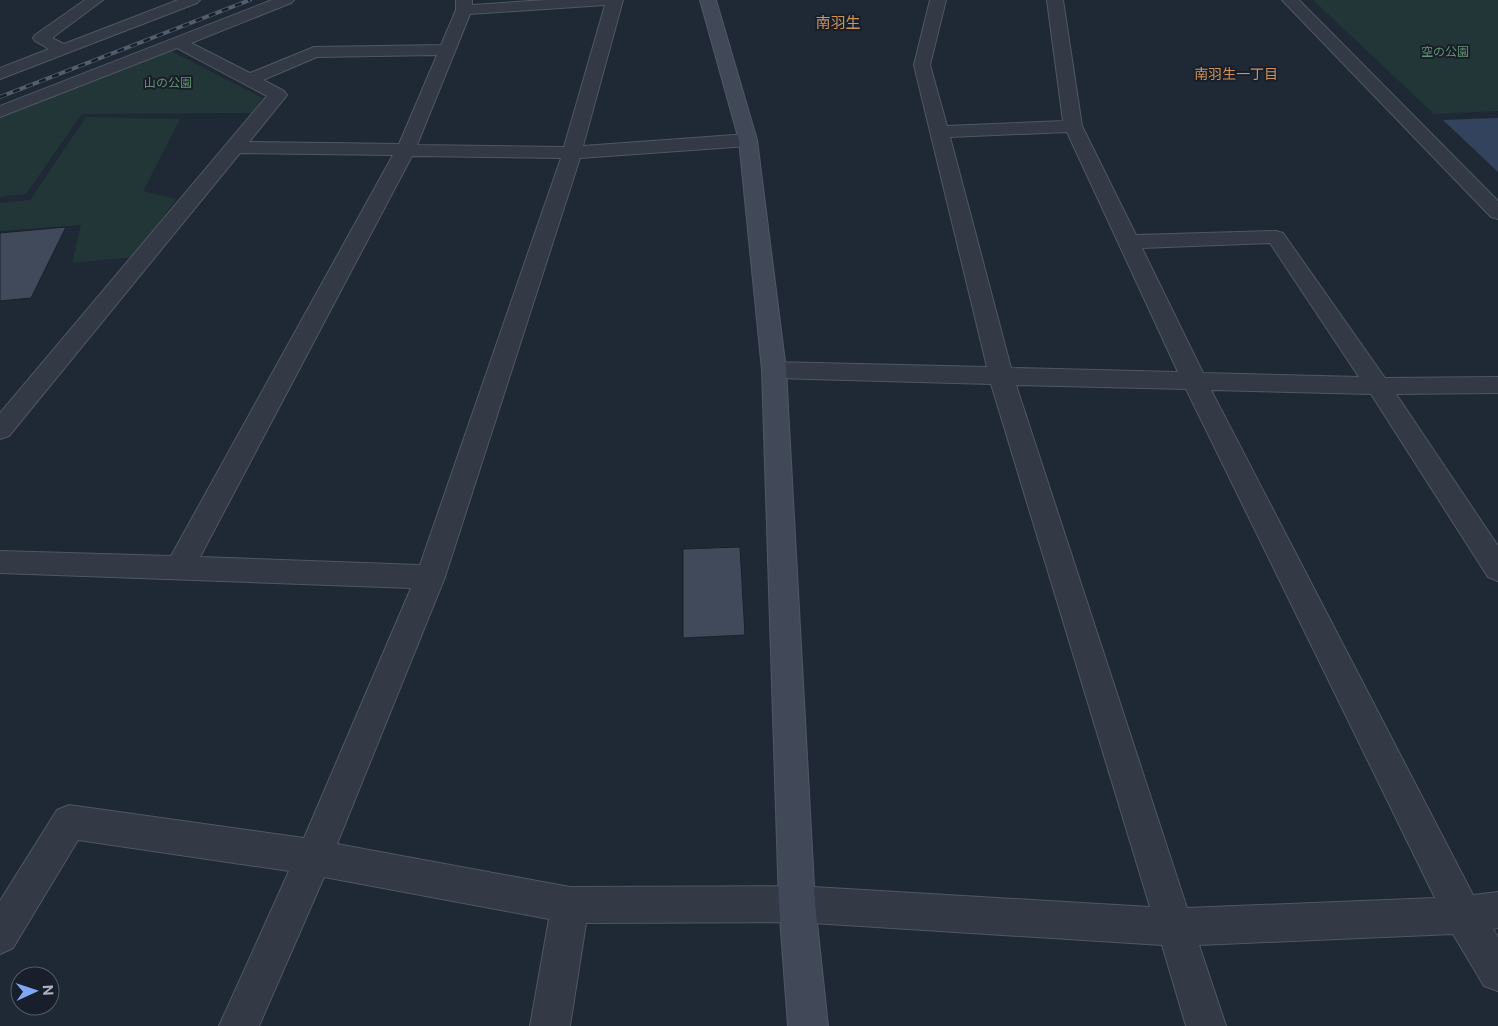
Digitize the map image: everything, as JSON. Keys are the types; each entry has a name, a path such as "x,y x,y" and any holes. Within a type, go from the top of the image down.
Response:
{"street":[{"path":"63,50 41,38 95,0"},
{"path":"0,74 192,0"},
{"path":"0,112 286,0"},
{"path":"180,567 406,149 464,5 615,0 572,153 430,577 314,857 239,1026"},
{"path":"708,0 748,140 774,370 797,904 808,1026"},
{"path":"938,0 922,65 1001,376 1206,1026"},
{"path":"1055,0 1073,126 1194,380 1481,912 1498,972"},
{"path":"1290,0 1498,213"},
{"path":"0,430 237,147 278,95 177,42"},
{"path":"249,80 314,52 447,50"},
{"path":"939,132 1073,126"},
{"path":"237,147 572,153 748,140"},
{"path":"1128,242 1276,237 1378,386 1498,569"},
{"path":"774,370 1378,386 1498,385"},
{"path":"0,400 26,399"},
{"path":"0,562 430,577"},
{"path":"0,935 69,822 314,857 570,905 797,904 1174,927 1481,912"},
{"path":"550,1026 570,905"}],"green space":[{"name":"空の公園","path":"1313,0 1498,0 1498,111 1434,114"},
{"name":"山の公園","path":"169,50 263,98 252,113 82,114 26,194 0,197 0,117"},
{"path":"86,117 180,119 143,191 176,199 135,257 72,263 81,225 0,231 0,203 30,200"}],"water":[{"path":"1498,118 1498,172 1443,120"}],"building":[{"path":"66,227 31,298 0,301 0,233"},
{"path":"740,547 745,635 683,638 683,549"}],"railway":[{"path":"0,97 250,0"}],"district":[{"name":"南羽生","path":"838,23"},
{"name":"南羽生一丁目","path":"1236,74"}]}
